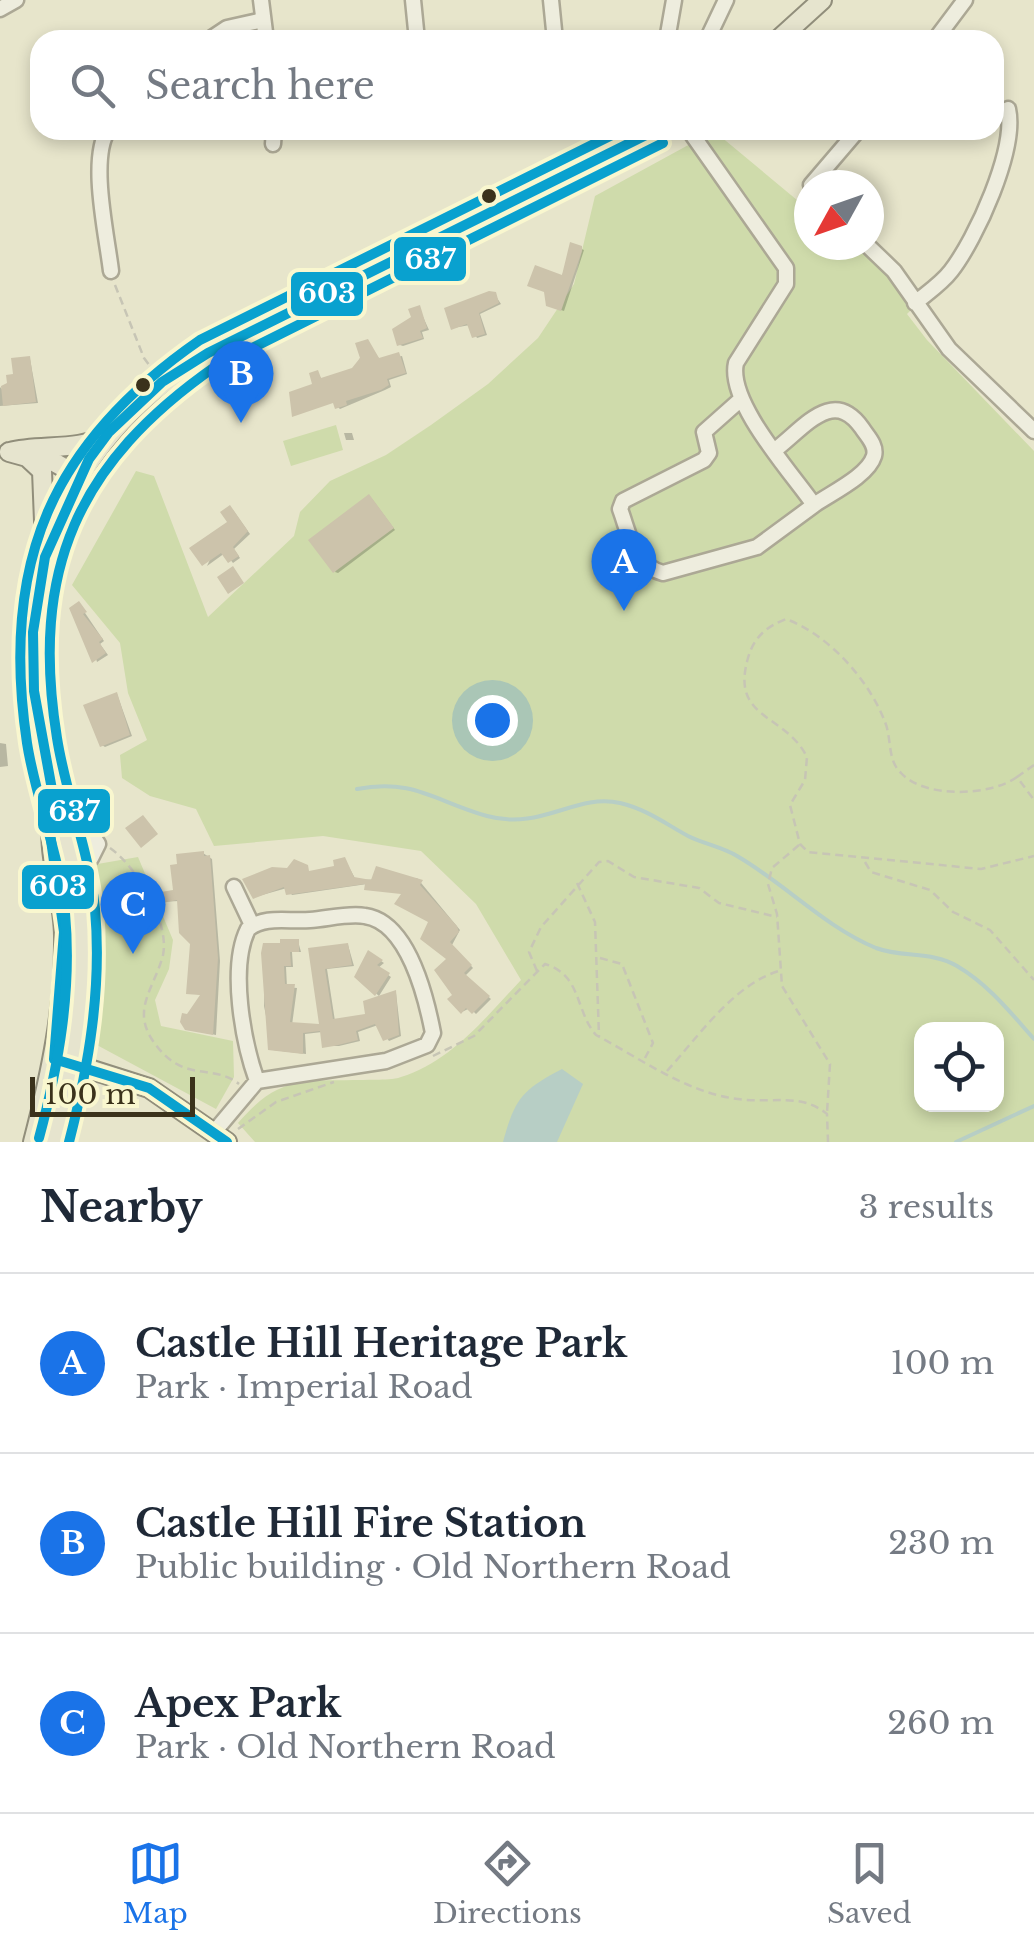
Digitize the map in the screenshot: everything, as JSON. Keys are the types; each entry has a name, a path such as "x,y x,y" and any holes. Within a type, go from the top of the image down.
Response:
{"main road":[{"path":"789,30 822,0"},
{"path":"5,452 38,444 86,444 108,432 162,382 223,345 593,164 621,140"},
{"path":"46,557 80,477 108,432"},
{"path":"5,452 48,458 80,477"},
{"path":"5,452 27,457 42,471 46,557 33,656 54,806 67,832 73,861 84,984 74,1063 54,1142"},
{"path":"33,1142 54,1059 64,932 49,826 54,806"},
{"path":"54,1059 149,1088 227,1134"}],"street":[{"path":"0,10 16,0"},
{"path":"262,0 264,30"},
{"path":"413,0 416,30"},
{"path":"551,0 555,30"},
{"path":"670,30 674,0"},
{"path":"712,30 726,0"},
{"path":"942,30 965,0"},
{"path":"225,30 263,20"},
{"path":"915,303 945,279 970,243 1008,142 1008,109"},
{"path":"102,140 100,166 111,271"},
{"path":"696,140 786,268 786,284 736,363 732,378 740,400 814,505"},
{"path":"826,170 850,140"},
{"path":"883,260 949,349 1034,431"},
{"path":"740,400 707,425 704,432 710,453 704,460 623,500 620,509 640,563 663,573 757,547 866,468 874,457 874,447 850,411 838,407 825,412 775,450"},
{"path":"67,832 87,830 96,838 96,853 73,861"},
{"path":"227,1134 257,1080 246,1047 241,994 242,947 252,925 234,887"},
{"path":"252,925 361,915 381,921 405,951 433,1033 422,1050 386,1061 257,1080"}],"path":[{"path":"580,140 593,164"},
{"path":"111,271 144,358 162,382"},
{"path":"1034,765 1001,787 974,791 929,787 909,780 896,767 884,718 847,662 795,623 782,620 753,644 744,690 757,712 788,728 807,756 805,780 790,805 800,844 808,852 981,869 1034,856"},
{"path":"1017,777 1034,800"},
{"path":"96,838 130,868 163,932 164,951 143,1007 143,1022 153,1041 181,1068 232,1079"},
{"path":"800,844 770,872 768,884 777,917 780,970 786,993 828,1056 828,1142"},
{"path":"863,860 871,872 930,890 953,912 990,930 1034,980"},
{"path":"537,970 529,959 532,942 592,866 608,861 624,873 699,888 720,902 777,917"},
{"path":"578,883 595,922 599,1037"},
{"path":"598,958 619,962 632,980 653,1043 644,1058"},
{"path":"432,1056 474,1036 545,964 569,979 587,1025 599,1037 666,1073 710,1095 758,1101 809,1100 827,1114"},
{"path":"666,1073 720,1012 752,985 780,970"},
{"path":"227,1134 276,1102 340,1081"}],"green space":[{"path":"698,140 725,140 794,198 794,260 873,260 911,310 907,314 927,340 1034,451 1034,1142 255,1142 238,1123 266,1096 293,1084 392,1079 419,1070 467,1036 521,980 476,904 421,851 323,836 214,846 196,809 150,796 122,778 120,755 147,740 128,693 120,643 72,585 136,471 154,476 208,617 294,536 300,512 330,481 386,455 431,425 488,384 538,338 574,284 595,196"},
{"path":"336,425 343,450 291,466 283,441"},
{"path":"138,857 173,940 169,969 155,1000 161,1026 233,1041 234,1077 216,1109 95,1044 95,934 86,866"}],"shaded area":[{"path":"562,1069 583,1084 557,1142 503,1142 522,1097"}],"building":[{"path":"570,242 582,246 582,251 561,311 546,306 544,292 527,286 535,265 562,275"},
{"path":"489,291 496,292 499,303 479,313 485,334 472,338 467,324 451,330 444,308"},
{"path":"420,305 427,328 420,331 423,338 397,346 392,329 411,317 408,309"},
{"path":"368,339 379,358 399,352 406,373 387,379 389,385 381,390 346,401 347,405 335,409 333,403 292,417 289,392 312,384 309,373 318,370 321,378 352,368 360,358 355,343"},
{"path":"30,356 36,402 3,406 1,386 7,383 6,375 13,374 11,358"},
{"path":"369,494 394,528 333,573 308,540"},
{"path":"230,505 248,531 233,547 239,556 228,563 221,553 202,566 189,548 227,522 220,512"},
{"path":"233,566 244,583 228,594 217,577"},
{"path":"79,601 87,612 83,614 103,639 99,642 106,653 92,663 69,608"},
{"path":"117,692 130,735 100,747 83,705"},
{"path":"143,815 158,834 141,848 125,828"},
{"path":"204,851 204,856 210,855 218,958 213,1035 185,1030 180,1022 182,1013 187,1014 200,995 186,994 190,944 179,933 177,900 157,904 155,893 173,890 170,865 177,864 176,854"},
{"path":"345,857 354,877 371,880 376,866 423,880 420,885 457,926 459,932 450,942 472,965 464,973 490,996 472,1014 466,1008 461,1014 447,999 452,995 434,970 446,959 420,939 428,922 394,904 401,894 364,890 365,884 286,895 284,887 253,899 242,879 272,867 287,868 294,859 308,865 309,871 334,866 333,860"},
{"path":"280,939 299,939 299,952 290,952 291,966 284,966 285,984 295,984 290,1022 319,1024 308,948 348,943 352,965 325,969 333,1019 365,1014 363,1001 396,990 399,1035 383,1041 375,1024 356,1031 358,1040 322,1048 320,1031 303,1033 303,1054 268,1050 261,953 263,943 280,943"},
{"path":"368,950 383,960 377,965 390,973 375,996 354,977"}],"waterway":[{"path":"357,789 410,789 487,816 507,819 525,819 604,801 629,806 737,856 857,939 886,951 938,958 957,966 989,990 1034,1039"},
{"path":"956,1142 1034,1106"}],"transit line":[{"path":"39,1138 62,1027 67,942 58,870 27,743 21,678 22,619 31,564 48,513 73,465 106,421 200,340 602,140"},
{"name":"603","path":"227,1142 149,1088 54,1059 64,932 49,826 55,806 34,691 33,632 45,557 89,459 109,432 162,382 208,353 636,140"},
{"name":"637","path":"69,1142 92,1026 97,939 88,866 57,738 50,678 51,623 59,572 74,525 97,482 129,441 168,403 216,366 663,143"}],"place":[{"name":"Castle Hill Fire Station","path":"241,423"},
{"name":"Castle Hill Heritage Park","path":"624,611"},
{"name":"Apex Park","path":"133,954"}]}
